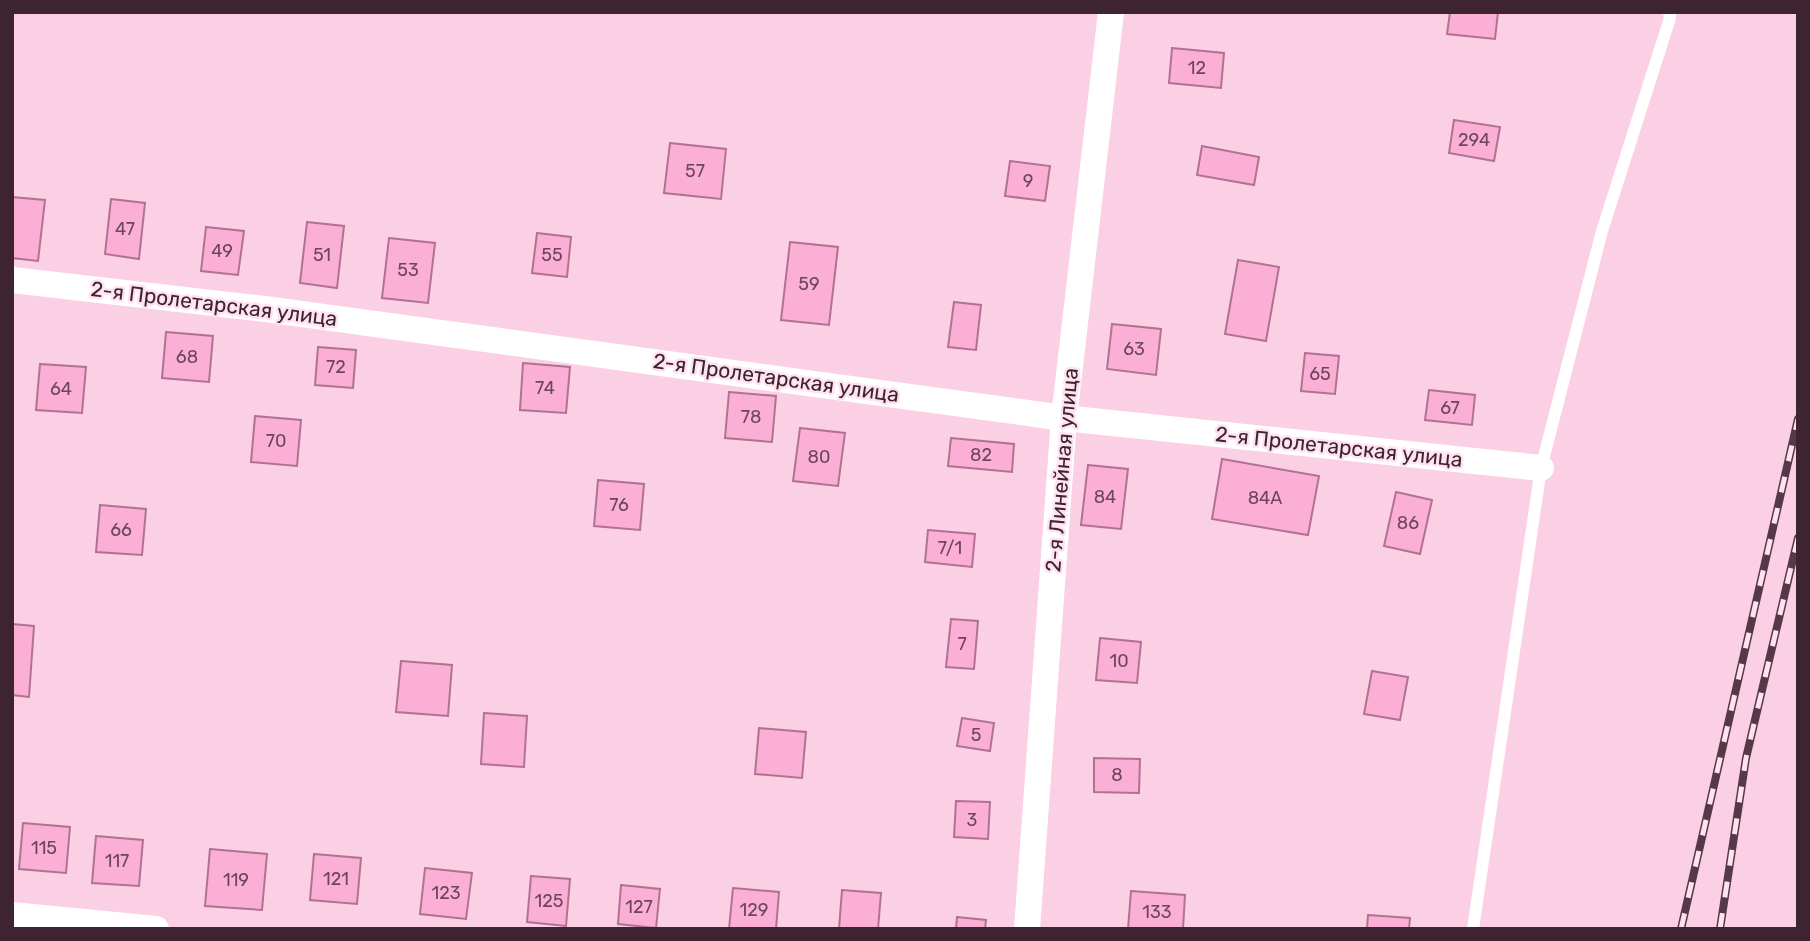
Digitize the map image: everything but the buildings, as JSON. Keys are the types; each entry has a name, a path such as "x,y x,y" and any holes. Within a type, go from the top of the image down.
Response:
{"street":[{"name":"2-я Линейная улица","path":"1027,929 1065,418 1111,12"},
{"name":"2-я Пролетарская улица","path":"12,280 265,309 1065,418 1541,468"},
{"path":"12,915 156,929"}],"lane":[{"path":"1473,929 1541,468 1602,231 1670,18 1669,12"}],"railway":[{"path":"1681,929 1798,419"},
{"path":"1720,929 1746,758 1798,538"}]}
